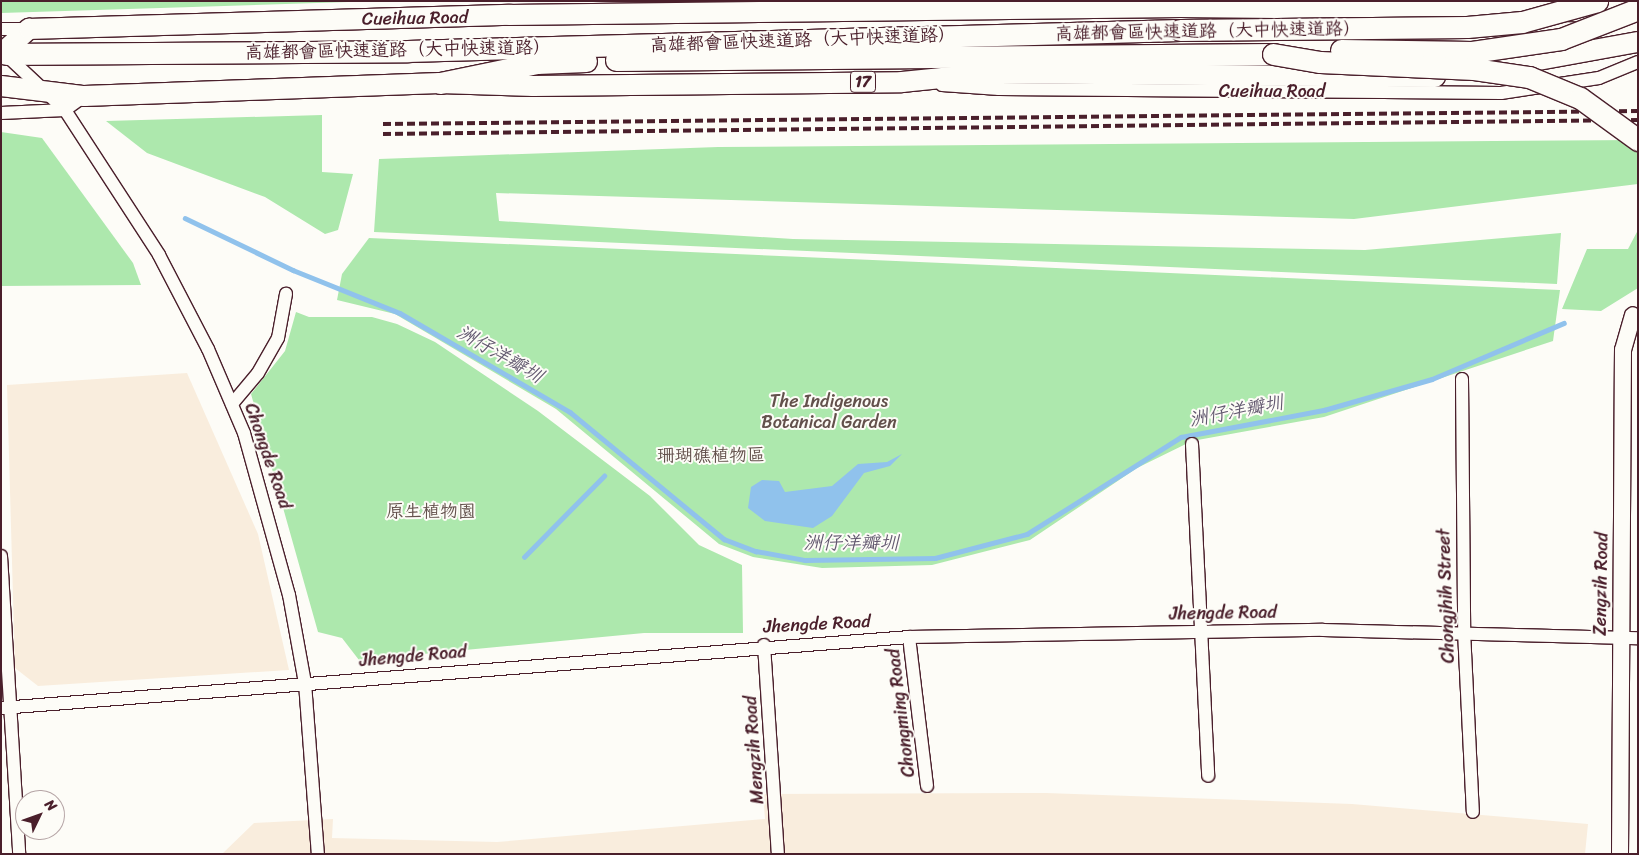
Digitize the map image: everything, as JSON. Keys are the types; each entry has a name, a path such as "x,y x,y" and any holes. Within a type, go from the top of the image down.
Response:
{"highway":[{"name":"高雄都會區快速道路（大中快速道路）","path":"3,52 407,52 1180,30 1467,28 1522,22 1596,1"},
{"name":"高雄都會區快速道路（大中快速道路）","path":"440,83 536,63 597,60 1273,54 1323,49 1472,52 1560,39 1638,11"},
{"path":"1273,54 1320,62 1474,69 1528,77 1580,98 1638,140"}],"main road":[{"name":"Cueihua Road","path":"29,29 509,15 1432,9 1638,11"},
{"path":"3,52 29,29"},
{"name":"Cueihua Road","path":"1,86 40,88 84,96 440,83 533,86 902,82 990,73 1445,77 1638,42"}],"street":[{"name":"Cueihua Road","path":"1432,9 1468,1"},
{"name":"Cueihua Road","path":"1,29 29,29"},
{"name":"Chongde Road","path":"3,52 64,110 172,277 232,404 273,525 304,683 318,854"},
{"name":"Cueihua Road","path":"902,82 999,90 1501,93 1599,78 1638,62"},
{"path":"1,113 64,110 84,96"},
{"path":"232,404 258,373 278,338 286,294"},
{"name":"Zengzih Road","path":"1620,854 1623,350 1636,317"},
{"name":"Chongjhih Street","path":"1462,379 1464,631 1473,812"},
{"path":"1192,444 1208,776"},
{"path":"1,556 6,708 19,854"},
{"name":"Jhengde Road","path":"6,708 764,645 909,637 1202,630 1464,631 1638,638"},
{"name":"Chongming Road","path":"909,637 927,786"},
{"name":"Mengzih Road","path":"764,645 778,854"}],"shaded area":[{"path":"187,373 258,534 289,670 38,686 15,668 7,385"},
{"path":"1046,793 1352,804 1588,824 1585,854 222,854 254,823 333,819 332,838 497,842 765,819 763,794"}],"green space":[{"path":"1,1 380,1 1,13"},
{"path":"322,115 322,172 353,174 338,230 325,234 265,197 147,153 106,121"},
{"path":"1,132 42,138 133,263 141,285 1,286"},
{"path":"1638,140 1638,184 1354,219 496,193 499,221 793,239 1365,250 1561,233 1557,284 374,232 379,159 718,147"},
{"path":"1638,230 1638,288 1601,311 1562,309 1587,249 1628,249"},
{"name":"The Indigenous Botanical Garden","path":"369,238 1560,290 1553,341 1324,417 1192,441 1137,468 1030,540 932,565 822,568 753,557 719,544 556,409 395,314 337,300 342,274"},
{"name":"原生植物園","path":"296,312 309,317 372,317 397,324 435,342 538,411 650,496 699,545 742,565 743,633 644,633 359,660 342,638 318,632 251,394 285,351"}],"water":[{"path":"902,454 890,466 864,473 832,516 813,528 765,521 748,508 751,487 762,480 779,481 785,492 832,486 858,464 887,462"}],"waterway":[{"name":"洲仔洋瓣圳","path":"185,218 293,270 400,313 570,412 724,539 756,551 805,560 935,558 1027,534 1181,437 1324,410 1432,379 1564,323"},
{"path":"524,557 604,476"}],"railway":[{"path":"383,124 1638,111"},
{"path":"383,134 1638,120"}],"park label":[{"name":"珊瑚礁植物區","path":"711,455"}]}
